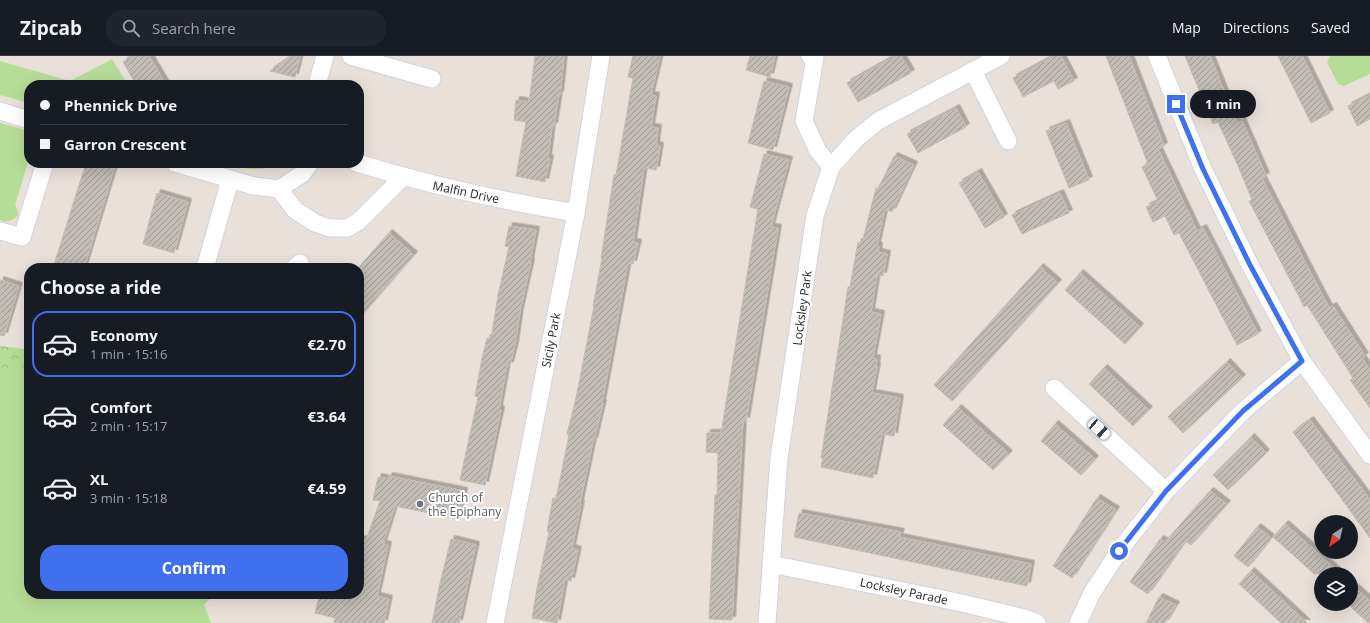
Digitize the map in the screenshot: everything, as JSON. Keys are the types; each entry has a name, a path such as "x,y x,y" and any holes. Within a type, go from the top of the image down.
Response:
{"street":[{"path":"318,80 325,56"},
{"path":"351,56 432,79"},
{"name":"Sicily Park","path":"495,623 576,213 601,56"},
{"path":"810,56 815,58 804,121 818,151 831,168"},
{"name":"Locksley Park","path":"767,623 779,458 814,224 831,168 856,140 878,121 1001,56"},
{"path":"1157,56 1203,169 1250,265 1302,361 1370,455"},
{"path":"973,71 1008,141"},
{"path":"0,111 24,118"},
{"name":"Malfin Drive","path":"364,165 403,177 488,197 576,213"},
{"path":"0,231 22,237 43,168"},
{"path":"191,168 254,186 278,188 302,174 306,168"},
{"path":"278,188 295,210 315,223 330,228 347,228 358,222 403,177"},
{"path":"206,263 230,180"},
{"path":"1078,623 1092,593 1119,551 1166,491 1243,411 1302,361"},
{"path":"1054,388 1166,491"},
{"name":"Locksley Parade","path":"771,564 962,603 1024,618 1037,623"}],"green space":[{"path":"1330,56 1370,56 1370,74 1344,86 1338,84 1327,62"},
{"path":"112,59 125,80 72,80"},
{"path":"0,61 66,80 24,80 24,102 0,95"},
{"path":"0,123 24,130 24,168 26,168 15,205 19,214 15,218 8,221 0,220"},
{"path":"242,168 267,168 259,169"},
{"path":"0,346 24,349 24,599 210,599 204,604 211,623 0,623"},
{"path":"0,346 24,349 24,370 0,368"}],"building":[{"path":"133,56 149,56 163,80 133,80 123,62"},
{"path":"292,56 300,56 295,77 270,71"},
{"path":"535,56 564,56 560,95 559,94 554,126 552,126 548,158 550,159 545,182 516,176 526,122 514,120 516,100 529,102"},
{"path":"633,56 660,56 651,95 656,96 651,127 658,128 656,145 660,146 656,170 644,168 633,242 638,243 633,264 628,263 603,403 593,441 580,503 572,548 578,550 571,581 565,579 556,623 532,618 549,532 547,531 553,498 556,499 569,435 567,434 576,398 594,306 614,175 616,175 633,78 628,77"},
{"path":"750,56 775,56 770,77 746,70"},
{"path":"895,56 901,56 911,73 858,102 847,83"},
{"path":"1054,56 1061,56 1074,81 1058,89 1054,81 1023,97 1013,78"},
{"path":"1106,56 1129,56 1164,146 1158,149 1197,231 1203,228 1258,334 1237,345 1179,233 1174,235 1165,216 1153,222 1146,207 1158,201 1142,167 1148,164"},
{"path":"1185,56 1210,56 1237,123 1242,121 1266,176 1262,178 1305,262 1329,308 1333,306 1365,356 1362,358 1370,370 1370,408 1350,380 1353,378 1307,305 1304,307 1249,201 1252,200 1238,166 1218,122 1213,124"},
{"path":"1278,56 1302,56 1330,113 1311,123"},
{"path":"764,81 789,87 773,150 748,143"},
{"path":"1370,95 1370,119 1357,126 1348,106"},
{"path":"956,108 966,127 918,153 907,134"},
{"path":"1066,123 1089,180 1069,188 1046,131"},
{"path":"764,154 789,160 771,227 778,228 746,421 743,420 732,620 709,619 715,495 717,495 718,453 706,452 707,433 721,433 758,209 750,207"},
{"path":"894,156 914,165 892,212 885,209 877,245 879,246 878,252 887,254 883,276 877,275 871,312 881,314 873,358 877,359 877,366 872,393 900,398 894,436 882,434 873,478 821,467 823,458 821,458 848,287 850,287 858,242 862,243 876,188 878,189"},
{"path":"84,168 114,168 86,263 55,263"},
{"path":"978,172 1004,217 985,228 959,183"},
{"path":"157,193 188,202 174,253 143,244"},
{"path":"1060,193 1069,213 1022,234 1012,215"},
{"path":"509,226 536,230 515,345 510,365 507,365 499,409 501,410 485,485 460,480 478,397 475,396 482,358 487,338 491,339 498,295 509,247 505,246"},
{"path":"389,233 414,255 364,312 364,263 363,263"},
{"path":"1040,267 1058,283 952,401 934,385"},
{"path":"1080,273 1140,327 1125,344 1065,290"},
{"path":"0,280 19,286 4,336 0,335"},
{"path":"1227,362 1242,378 1183,433 1168,417"},
{"path":"1104,368 1149,410 1133,426 1089,384"},
{"path":"958,408 1009,454 993,470 943,425"},
{"path":"1310,420 1370,500 1370,538 1358,521 1358,515 1353,515 1293,432"},
{"path":"1055,424 1095,459 1081,475 1041,441"},
{"path":"1251,437 1266,453 1228,490 1213,475"},
{"path":"389,476 464,491 458,519 395,506 383,544 388,545 377,596 389,599 384,623 334,623 335,618 315,613 319,599 364,599 364,540 366,540 380,501 373,500 378,477 388,479"},
{"path":"1210,491 1227,504 1191,545 1185,541 1148,594 1130,582 1160,539 1165,542"},
{"path":"1097,498 1116,510 1072,578 1053,566"},
{"path":"799,513 901,532 899,537 1031,564 1027,586 794,537"},
{"path":"1285,524 1314,550 1314,559 1324,559 1332,567 1314,567 1314,574 1273,537"},
{"path":"1257,527 1271,538 1248,567 1234,556"},
{"path":"451,539 476,545 459,623 432,623 440,583"},
{"path":"1251,571 1307,623 1281,623 1239,584"},
{"path":"1358,590 1370,601 1370,623 1368,623 1355,611 1358,611"},
{"path":"1159,597 1176,605 1165,623 1146,623"}],"place":[{"name":"Church of the Epiphany","path":"420,504"}],"route":[{"path":"1119,551 1166,491 1243,411 1302,361 1250,265 1203,169 1176,104"}]}
